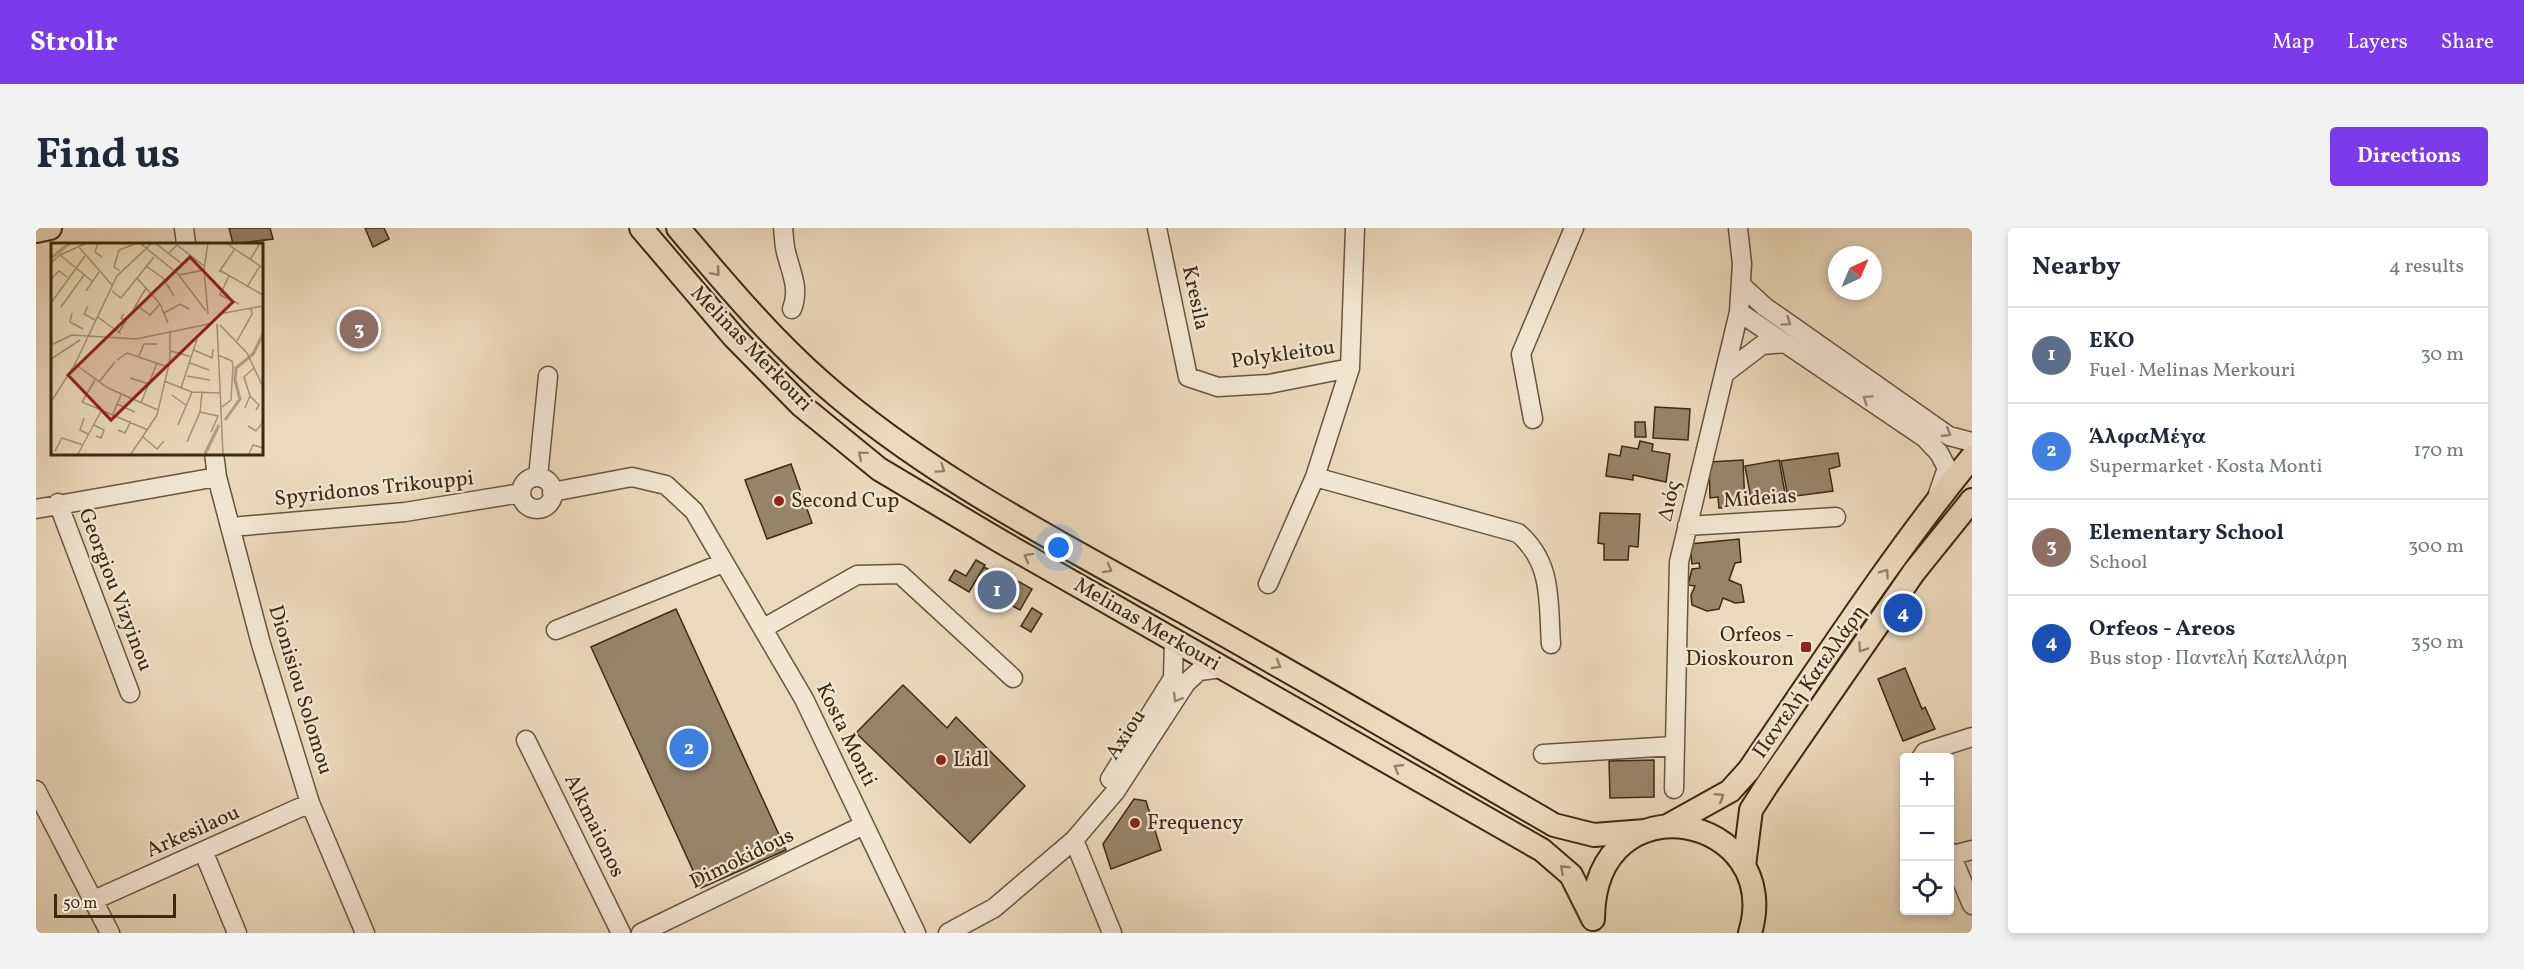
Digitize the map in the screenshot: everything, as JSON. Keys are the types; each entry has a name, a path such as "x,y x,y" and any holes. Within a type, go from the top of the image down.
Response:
{"main road":[{"path":"36,231 50,228"},
{"name":"Melinas Merkouri","path":"641,228 734,337 802,406 879,469 1000,541 1174,638 1222,668 1542,850 1571,875 1595,926"},
{"name":"Melinas Merkouri","path":"678,228 757,319 821,381 889,434 1015,519 1227,636 1554,825 1594,835 1645,831"},
{"name":"Παντελή Κατελλάρη","path":"1669,825 1730,791 1749,771 1935,501 1972,457"},
{"name":"Παντελή Κατελλάρη","path":"1744,866 1751,810 1914,572 1972,500"},
{"path":"1595,926 1594,892 1603,866 1621,845 1645,831 1669,825 1691,827 1713,835 1730,848 1744,866 1754,891 1757,928"}],"street":[{"path":"184,228 186,243"},
{"path":"783,228 785,251 795,281 797,297 792,309"},
{"name":"Kresila","path":"1157,228 1188,377"},
{"path":"1268,584 1316,477 1350,368 1355,228"},
{"path":"1533,419 1521,354 1574,228"},
{"name":"Διός","path":"1674,789 1679,562 1739,312 1742,286 1738,228"},
{"path":"1742,286 1765,307 1949,436 1972,442"},
{"path":"1739,312 1934,446 1947,468 1935,501"},
{"path":"1724,374 1762,345 1785,344"},
{"name":"Polykleitou","path":"1188,377 1218,387 1259,385 1350,368"},
{"path":"538,477 548,376"},
{"name":"Dionisiou Solomou","path":"214,454 217,477 261,644 310,803 365,933"},
{"path":"36,509 58,503 217,477"},
{"path":"538,477 547,481 552,492 548,504 539,508 529,506 521,493 524,483 538,477"},
{"name":"Kosta Monti","path":"552,492 632,477 666,485 694,511 804,699 916,933"},
{"path":"1316,477 1518,533 1532,545 1546,576 1551,644"},
{"name":"Spyridonos Trikouppi","path":"231,527 405,512 521,493"},
{"name":"Georgiou Vizyinou","path":"58,503 130,693"},
{"name":"Mideias","path":"1687,526 1836,517"},
{"path":"556,630 723,563"},
{"path":"764,628 857,575 900,574 1014,678"},
{"name":"Axiou","path":"1074,840 1173,678 1174,638"},
{"name":"Axiou","path":"948,933 994,908 1074,840 1115,792 1186,683 1199,671 1222,668"},
{"path":"1924,753 1972,737"},
{"name":"Alkmaionos","path":"526,740 621,933"},
{"path":"1543,754 1674,746"},
{"path":"36,790 110,933"},
{"name":"Arkesilaou","path":"94,900 204,853 310,803"},
{"name":"Dimokidous","path":"640,933 864,825"},
{"path":"1074,840 1112,933"},
{"path":"1954,853 1972,850"},
{"path":"204,853 237,933"},
{"path":"1954,861 1972,905"}],"building":[{"path":"229,228 270,228 273,239 241,243 233,243"},
{"path":"365,228 384,228 389,239 373,247"},
{"path":"1655,407 1690,409 1688,440 1653,438"},
{"path":"1635,422 1645,422 1646,437 1635,437"},
{"path":"1640,441 1653,444 1652,451 1670,454 1666,482 1633,475 1633,480 1606,476 1609,454 1620,456 1622,446 1638,449"},
{"path":"1838,453 1840,466 1829,469 1833,491 1788,497 1781,461"},
{"path":"1743,460 1745,507 1719,508 1718,497 1710,498 1709,462"},
{"path":"1779,460 1785,493 1751,499 1745,466"},
{"name":"Second Cup","path":"791,464 812,523 767,539 745,480"},
{"path":"1600,513 1640,514 1638,547 1629,546 1628,560 1604,560 1604,544 1598,543"},
{"path":"1739,539 1741,562 1735,563 1729,580 1741,585 1744,602 1735,603 1723,598 1719,609 1707,611 1692,605 1691,595 1695,586 1688,585 1692,569 1700,568 1699,563 1692,564 1690,544"},
{"path":"976,560 985,565 969,592 949,580 955,570 966,576"},
{"path":"984,567 998,575 1000,571 1032,589 1020,610 989,593 991,589 976,580"},
{"path":"1032,608 1042,614 1031,632 1021,626"},
{"path":"676,609 786,850 701,888 591,647"},
{"path":"1905,668 1922,709 1925,707 1935,729 1903,741 1878,679"},
{"name":"Lidl","path":"903,685 947,728 956,717 1025,786 970,843 856,733"},
{"path":"1654,760 1654,797 1610,798 1609,761"},
{"name":"Frequency","path":"1134,799 1146,801 1161,850 1111,869 1103,844"}],"place":[{"name":"Elementary School","path":"359,329"},
{"name":"Second Cup","path":"779,501"},
{"name":"EKO","path":"997,590"},
{"name":"Orfeos - Areos","path":"1903,613"},
{"name":"Orfeos - Dioskouron","path":"1806,647"},
{"name":"ΆλφαΜέγα","path":"689,748"},
{"name":"Lidl","path":"941,760"},
{"name":"Frequency","path":"1135,823"}]}
